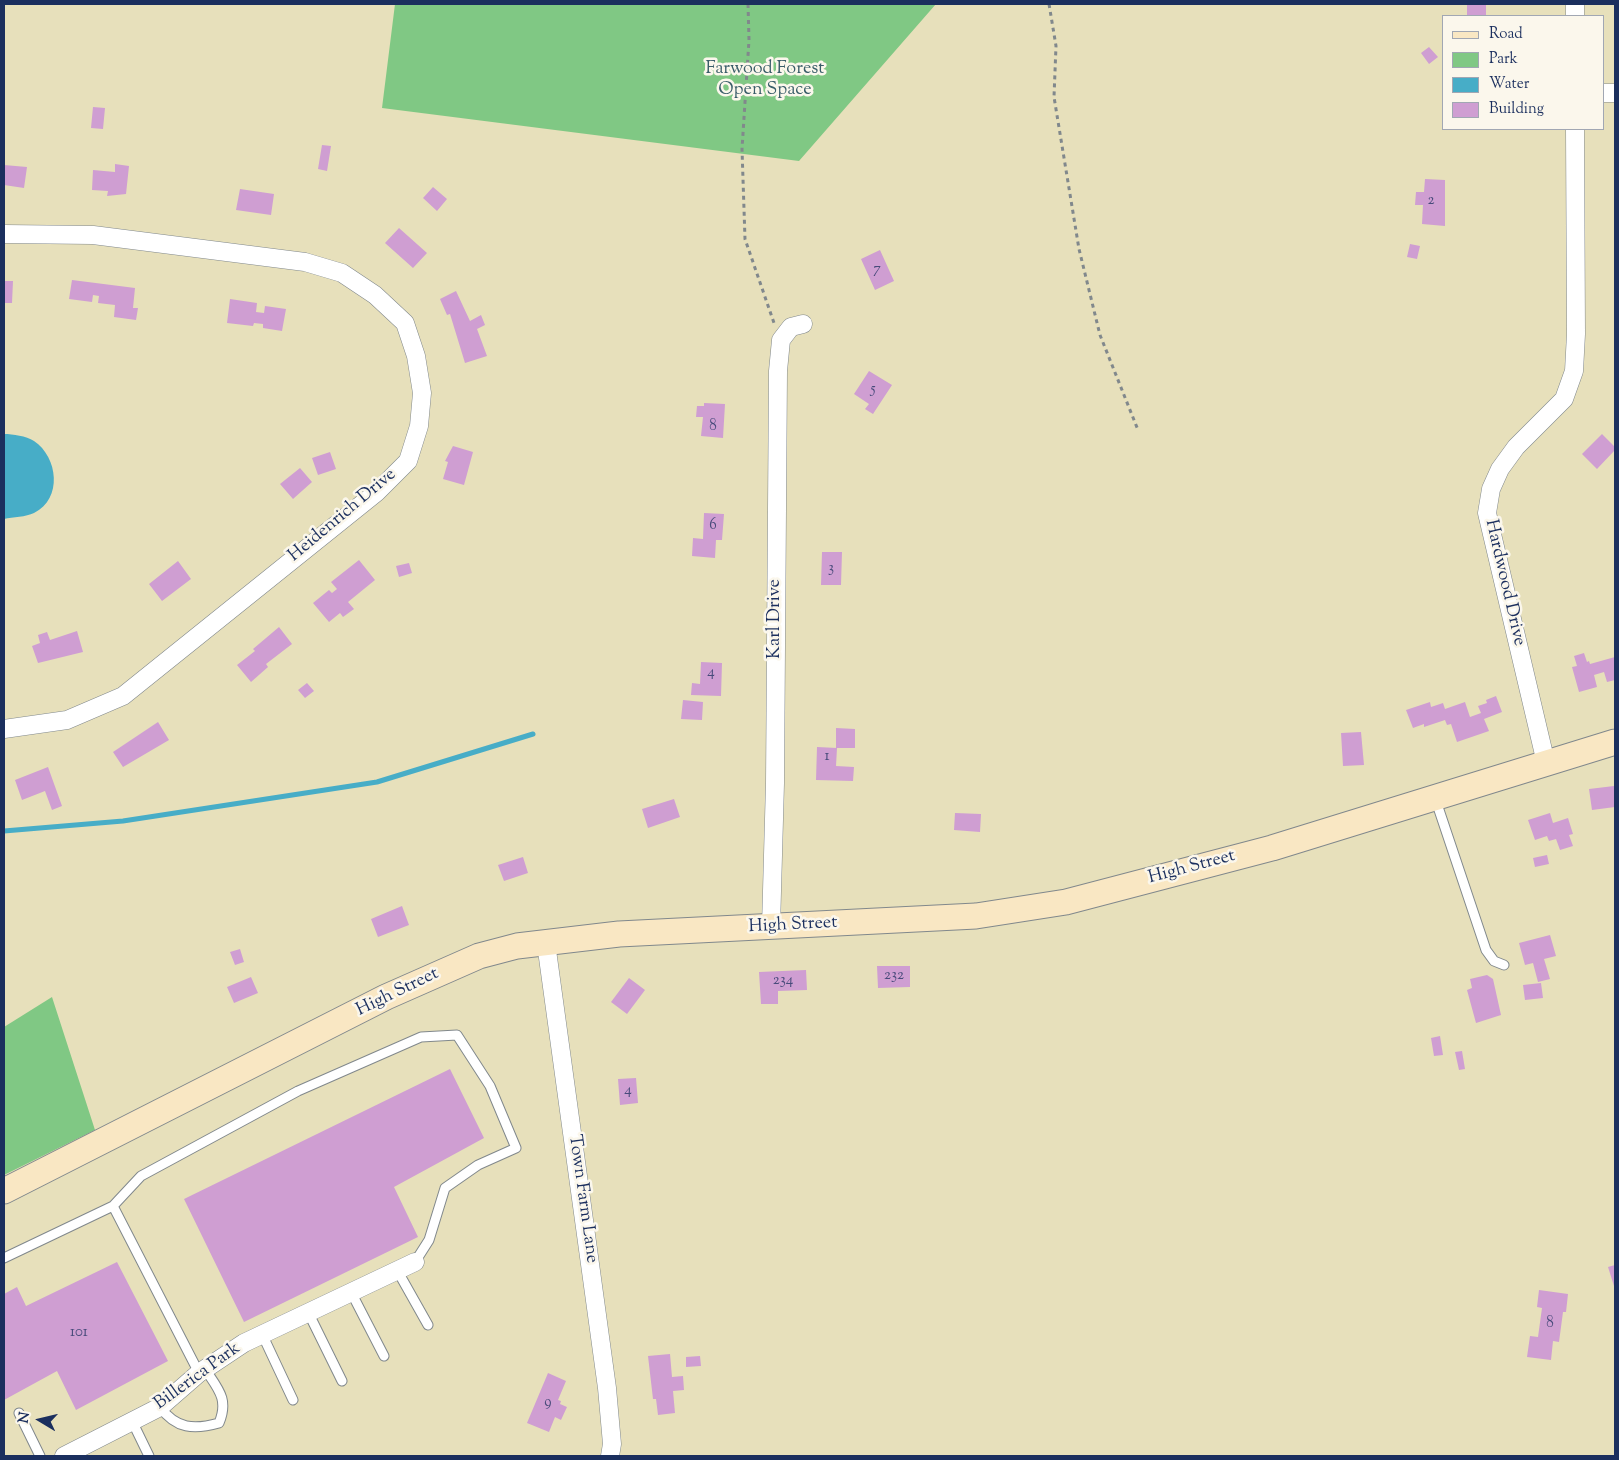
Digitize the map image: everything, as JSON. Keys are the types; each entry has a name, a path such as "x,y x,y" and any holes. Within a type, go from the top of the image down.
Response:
{"main road":[{"name":"High Street","path":"4,1191 430,977 480,956 517,946 619,934 976,916 1066,902 1272,848 1615,742"}],"street":[{"name":"Hardwood Drive","path":"1546,763 1487,513 1491,489 1500,469 1516,447 1564,399 1574,372 1576,334 1575,130"},
{"name":"Heidenrich Drive","path":"4,234 93,235 306,262 342,273 375,295 405,323 416,356 422,393 419,426 408,461 377,492 123,696 67,720 4,729"},
{"path":"781,344 791,327 803,324"},
{"name":"Karl Drive","path":"771,927 775,773 778,371 781,344"},
{"name":"Town Farm Lane","path":"546,943 606,1378 612,1444 610,1456"},
{"name":"Billerica Park","path":"64,1456 90,1450 132,1422 160,1407 202,1371 244,1343 415,1262"}],"lane":[{"path":"1434,798 1486,950 1494,961 1504,965"},
{"path":"4,1258 112,1206 141,1176 298,1091 421,1037 456,1035 490,1086 516,1148 478,1165 446,1188 429,1240 415,1262"},
{"path":"112,1206 202,1371 220,1392 225,1409 218,1423 200,1428 181,1426 167,1416 160,1407"},
{"path":"397,1270 428,1325"},
{"path":"351,1292 384,1356"},
{"path":"308,1312 342,1381"},
{"path":"262,1334 293,1400"},
{"path":"19,1413 40,1456"},
{"path":"132,1422 149,1456"}],"path":[{"path":"748,4 749,40 742,149 746,239 781,344"},
{"path":"1049,4 1056,46 1054,97 1079,249 1100,335 1138,430"}],"green space":[{"name":"Farwood Forest Open Space","path":"395,4 936,4 799,161 382,108"},
{"path":"52,997 95,1130 4,1175 4,1027"}],"water":[{"path":"4,434 27,438 42,448 52,467 54,478 50,498 43,507 31,514 4,519"}],"building":[{"path":"1467,4 1486,4 1486,15 1467,15"},
{"path":"1429,47 1438,57 1429,64 1421,53"},
{"path":"93,107 105,108 103,129 91,128"},
{"path":"322,145 331,146 327,171 318,169"},
{"path":"115,164 129,166 126,194 107,196 108,191 92,190 93,170 115,172"},
{"path":"4,165 27,167 24,188 4,185"},
{"path":"1425,179 1445,180 1445,226 1422,224 1423,205 1415,205 1416,192 1424,192"},
{"path":"433,187 447,199 437,211 423,198"},
{"path":"240,189 274,194 271,215 236,210"},
{"path":"399,228 427,253 413,268 385,243"},
{"path":"1410,244 1420,246 1417,259 1407,257"},
{"path":"880,250 894,281 875,290 861,259"},
{"path":"72,280 135,288 133,308 138,308 136,320 114,317 115,305 98,303 99,296 93,295 92,302 69,299"},
{"path":"4,281 13,281 12,303 4,303"},
{"path":"456,291 470,321 481,315 485,325 477,329 487,356 465,363 450,314 447,315 440,299"},
{"path":"230,299 257,303 256,312 264,313 265,306 286,309 282,331 263,328 263,324 254,323 253,326 227,323"},
{"path":"869,371 892,385 873,414 865,409 869,404 854,394"},
{"path":"704,403 725,404 723,438 701,436 703,417 696,417 697,406 704,406"},
{"path":"1602,434 1615,447 1615,450 1597,469 1582,454"},
{"path":"453,446 473,452 464,485 443,479 448,462 445,461"},
{"path":"330,452 336,469 318,475 312,458"},
{"path":"300,468 312,482 293,499 280,484"},
{"path":"704,513 724,514 722,540 716,540 715,558 692,556 693,538 703,539"},
{"path":"822,552 842,552 841,585 821,585"},
{"path":"359,560 375,580 348,602 354,609 343,617 340,613 329,622 313,603 329,590 332,593 337,589 331,582"},
{"path":"178,561 191,579 162,601 149,584"},
{"path":"409,563 412,573 399,577 396,566"},
{"path":"279,627 292,644 266,664 268,667 251,682 237,665 255,651 253,649"},
{"path":"77,631 83,652 38,663 32,646 40,643 38,635 47,632 50,640"},
{"path":"1584,653 1587,662 1589,661 1590,664 1615,657 1615,680 1607,682 1604,672 1594,675 1597,687 1579,692 1572,667 1577,666 1574,656"},
{"path":"701,662 722,663 721,696 691,695 692,683 700,684"},
{"path":"307,683 314,691 305,698 298,690"},
{"path":"1496,696 1502,712 1484,719 1489,731 1457,742 1451,724 1447,725 1445,720 1424,727 1424,724 1413,728 1406,710 1430,702 1431,707 1443,703 1445,709 1465,702 1470,717 1481,713 1478,706 1487,703 1486,700"},
{"path":"683,700 703,702 702,720 681,719"},
{"path":"158,722 169,740 123,767 113,752"},
{"path":"836,728 855,729 855,748 836,748"},
{"path":"1361,732 1364,765 1343,766 1341,733"},
{"path":"817,747 837,748 836,766 854,767 853,781 816,780"},
{"path":"48,767 62,806 52,810 45,791 22,800 15,780"},
{"path":"1614,786 1615,807 1592,810 1589,789"},
{"path":"674,799 680,817 648,828 642,809"},
{"path":"955,813 981,814 980,832 954,830"},
{"path":"1550,813 1553,823 1568,818 1573,834 1569,835 1573,846 1560,850 1556,839 1549,841 1547,836 1535,840 1528,820"},
{"path":"1547,855 1549,864 1535,867 1533,858"},
{"path":"523,857 528,873 504,881 498,865"},
{"path":"402,906 409,925 378,937 371,919"},
{"path":"1550,935 1556,956 1544,959 1550,979 1538,982 1533,963 1525,965 1519,943"},
{"path":"240,949 244,962 235,965 230,952"},
{"path":"877,966 910,966 910,987 878,988"},
{"path":"806,970 807,990 778,991 778,1004 761,1004 759,972"},
{"path":"1487,975 1493,979 1501,1015 1476,1023 1467,990 1472,988 1470,979"},
{"path":"251,977 258,993 234,1003 227,987"},
{"path":"629,978 645,990 627,1014 611,1002"},
{"path":"1541,983 1543,998 1525,1000 1523,985"},
{"path":"1440,1036 1443,1055 1434,1056 1431,1038"},
{"path":"1462,1051 1465,1069 1459,1070 1455,1052"},
{"path":"450,1069 484,1138 394,1187 418,1237 244,1322 184,1199"},
{"path":"636,1078 638,1103 620,1105 618,1079"},
{"path":"117,1262 168,1361 76,1410 57,1371 4,1400 4,1294 17,1287 26,1306"},
{"path":"1615,1265 1615,1285 1614,1286 1608,1267"},
{"path":"1539,1290 1568,1294 1566,1312 1563,1312 1559,1342 1553,1341 1551,1360 1527,1357 1530,1336 1538,1337 1542,1308 1537,1307"},
{"path":"670,1354 672,1377 683,1376 684,1390 673,1391 675,1413 658,1415 656,1399 653,1399 648,1356"},
{"path":"700,1356 701,1366 686,1367 686,1357"},
{"path":"548,1373 566,1381 558,1400 561,1401 560,1404 567,1407 561,1420 555,1417 549,1432 527,1423"}],"waterway":[{"path":"4,831 123,821 377,782 533,734"}]}
